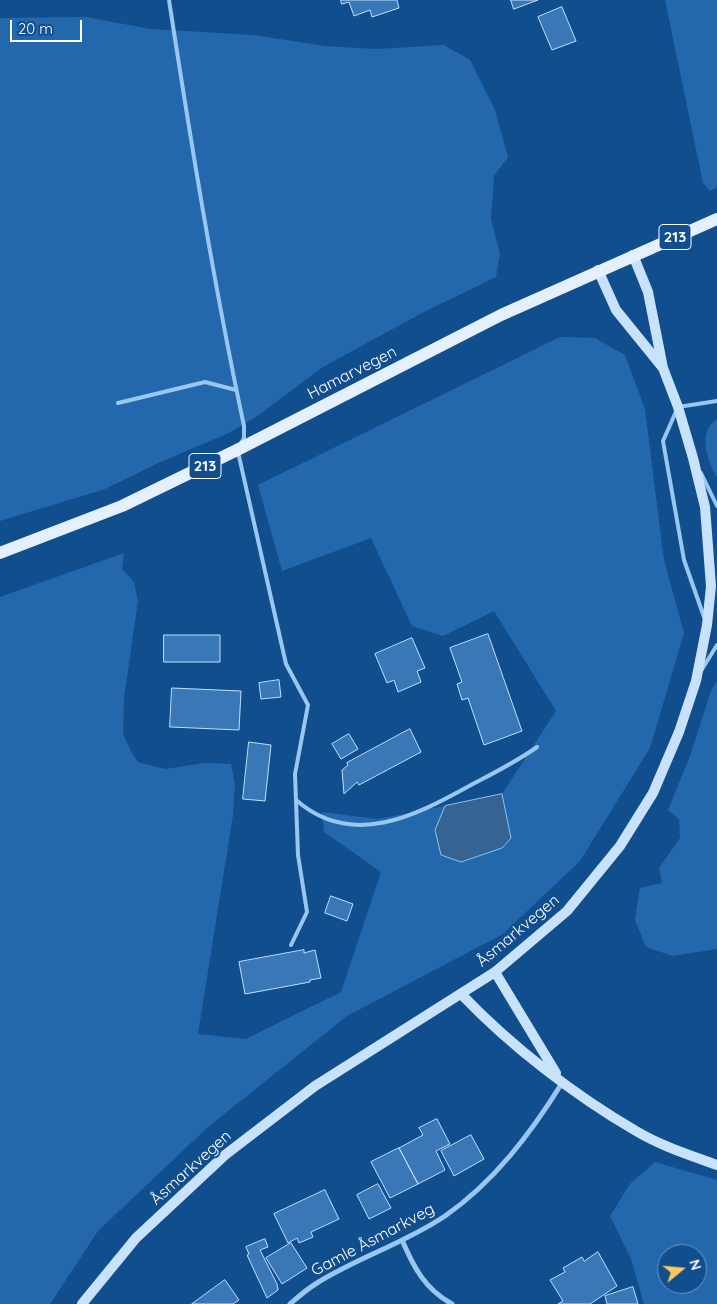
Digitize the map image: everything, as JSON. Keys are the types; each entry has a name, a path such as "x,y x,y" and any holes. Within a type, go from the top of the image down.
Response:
{"main road":[{"name":"Hamarvegen","path":"0,553 122,506 237,450 502,315 598,270 717,219"},
{"name":"Åsmarkvegen","path":"82,1304 136,1238 225,1155 315,1086 462,995 495,972 567,911 620,846 653,793 679,732 696,681 707,625 711,586 705,507 678,407 663,368 648,292 633,255"},
{"name":"Åsmarkvegen","path":"598,270 616,310 663,368"},
{"path":"495,972 562,1083"},
{"path":"462,995 484,1018 562,1083 637,1132 717,1165"}],"street":[{"name":"Gamle Åsmarkveg","path":"290,1304 316,1283 445,1216 489,1178 514,1152 562,1083"},
{"path":"402,1240 420,1277 432,1291 452,1304"}],"lane":[{"path":"169,0 192,149 244,426 244,438 237,450 286,664 308,705 295,774 298,855 307,912 290,945"},
{"path":"118,403 205,382 236,390"},
{"path":"707,625 684,560 663,441 678,407 717,401"},
{"path":"693,458 717,506"},
{"path":"696,681 717,645"},
{"path":"296,800 310,812 332,822 353,825 383,822 433,806 523,758 537,748"}],"shaded area":[{"path":"665,0 717,0 717,187 710,191 703,183"},
{"path":"86,17 151,29 253,35 325,46 376,49 444,45 470,60 495,110 508,157 494,176 491,219 500,254 496,277 424,312 323,367 256,417 227,434 158,463 105,489 0,521 0,18"},
{"path":"560,337 595,338 625,355 645,409 664,560 684,633 650,748 580,861 503,934 347,1016 208,1127 98,1231 50,1304 0,1304 0,597 124,553 122,569 134,582 138,601 124,698 123,734 132,753 138,762 165,769 205,763 231,764 235,784 233,815 198,1034 246,1039 341,992 381,872 324,832 322,812 378,819 445,806 435,830 511,837 502,794 556,711 494,611 443,636 412,626 371,538 282,571 258,485"},
{"path":"717,419 717,477 707,455 706,438 711,424"},
{"path":"717,681 717,949 673,956 646,947 635,920 640,888 662,883 659,868 680,838 679,819 668,810 690,756 711,691"},
{"path":"502,794 511,838 502,848 461,862 441,855 435,830 445,806"},
{"path":"655,1162 717,1180 717,1304 644,1304 631,1259 610,1216 630,1184"}],"building":[{"path":"341,0 397,0 399,8 372,17 370,10 354,16 349,2 342,4"},
{"path":"511,0 538,0 514,9"},
{"path":"562,7 576,41 552,50 538,17"},
{"path":"488,634 522,731 484,745 468,698 462,700 457,684 462,682 450,648"},
{"path":"164,635 220,635 220,662 164,662"},
{"path":"412,638 425,668 417,671 421,682 398,692 394,680 387,683 375,654"},
{"path":"279,680 281,697 261,699 259,683"},
{"path":"172,688 241,691 239,730 170,727"},
{"path":"410,729 421,752 359,785 357,782 344,794 342,770 348,765 347,763"},
{"path":"349,734 358,749 341,759 332,744"},
{"path":"249,742 271,745 265,801 243,799"},
{"path":"331,896 353,904 347,921 325,913"},
{"path":"304,950 304,953 315,950 321,978 310,980 310,982 245,994 239,962"},
{"path":"437,1119 450,1144 436,1151 445,1170 418,1184 399,1148 423,1135 419,1128"},
{"path":"471,1135 484,1159 454,1176 441,1151"},
{"path":"399,1148 418,1184 390,1198 371,1162"},
{"path":"378,1184 391,1208 369,1219 357,1195"},
{"path":"325,1190 339,1219 311,1232 313,1237 299,1243 297,1238 288,1243 274,1214"},
{"path":"265,1239 268,1247 260,1250 277,1284 278,1290 267,1298 247,1255 249,1254 246,1247"},
{"path":"291,1243 307,1268 282,1284 266,1258"},
{"path":"598,1252 617,1286 590,1304 558,1304 563,1301 550,1280 565,1272 563,1268 582,1257 584,1261"},
{"path":"225,1280 239,1300 233,1304 192,1304"},
{"path":"633,1287 638,1304 607,1304 605,1296"}]}
